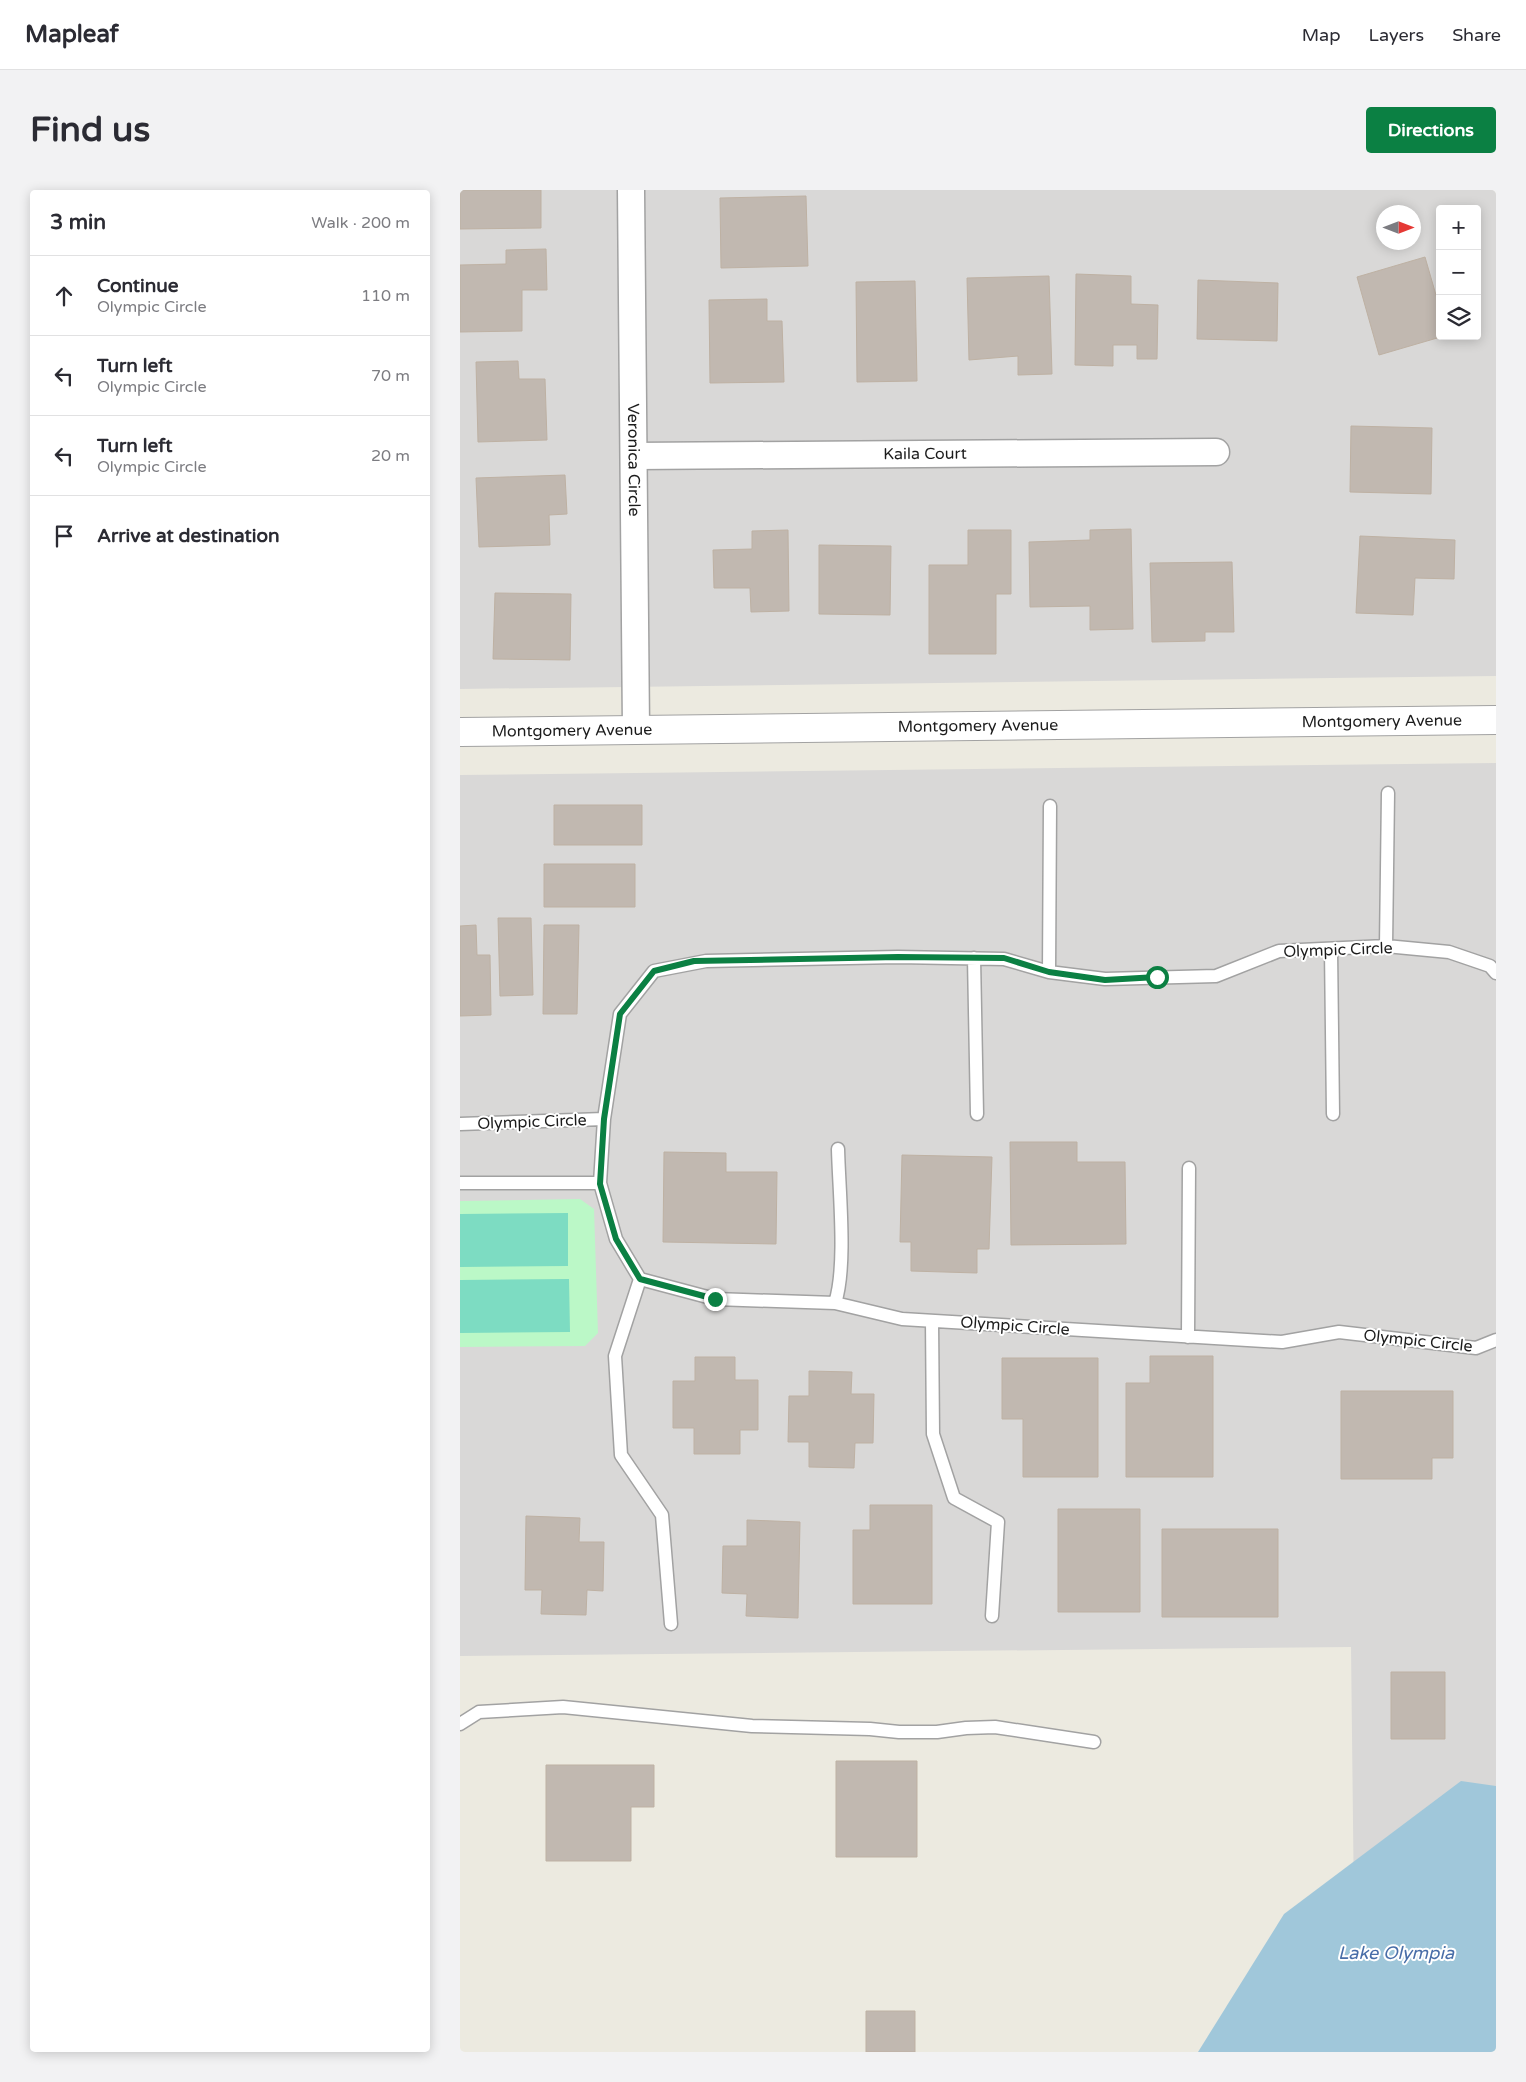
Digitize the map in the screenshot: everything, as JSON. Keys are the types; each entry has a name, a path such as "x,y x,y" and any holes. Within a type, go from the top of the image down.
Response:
{"street":[{"name":"Veronica Circle","path":"631,190 635,456 636,729"},
{"name":"Kaila Court","path":"635,456 1216,452"},
{"name":"Montgomery Avenue","path":"460,732 1496,720"}],"lane":[{"path":"1386,946 1388,793"},
{"path":"1049,972 1050,806"},
{"name":"Olympic Circle","path":"1494,967 1449,952 1386,946 1279,951 1216,976 1105,980 1049,972 1004,958 898,957 706,961 654,971 620,1014 604,1119 600,1184 616,1239 640,1279 715,1299 835,1303 902,1319 1282,1342 1339,1332 1476,1348 1496,1340"},
{"path":"1331,949 1333,1114"},
{"path":"974,958 977,1114"},
{"name":"Olympic Circle","path":"460,1124 604,1119"},
{"path":"835,1303 840,1289 838,1149"},
{"path":"1188,1337 1189,1168"},
{"path":"460,1184 600,1184"},
{"path":"640,1279 615,1356 621,1455 662,1516 671,1624"},
{"path":"932,1321 933,1434 954,1498 998,1522 992,1616"},
{"path":"460,1724 479,1712 563,1707 752,1726 870,1729 899,1732 937,1732 995,1727 1094,1742"}],"shaded area":[{"path":"460,190 1496,190 1496,676 460,689"},
{"path":"1496,763 1496,1911 1354,1909 1351,1647 460,1656 460,775"}],"green space":[{"path":"580,1199 594,1209 598,1333 585,1346 460,1347 460,1201"},
{"path":"568,1213 568,1266 460,1267 460,1214"},
{"path":"569,1279 570,1332 460,1333 460,1280"}],"water":[{"name":"Lake Olympia","path":"1461,1781 1496,1786 1496,2052 1198,2052 1284,1914"}],"building":[{"path":"460,190 541,190 541,228 460,229"},
{"path":"806,196 808,266 721,268 720,198"},
{"path":"546,249 547,290 522,290 522,331 460,332 460,265 506,264 506,250"},
{"path":"1425,257 1436,295 1436,338 1379,355 1357,277"},
{"path":"1076,274 1131,276 1131,304 1158,305 1157,359 1137,359 1137,345 1113,345 1113,366 1075,365"},
{"path":"1049,276 1052,374 1018,375 1018,356 969,360 967,278"},
{"path":"1198,280 1278,283 1277,341 1197,339"},
{"path":"915,281 917,381 857,382 856,282"},
{"path":"767,299 767,321 782,321 784,382 710,383 709,300"},
{"path":"518,361 519,379 545,379 547,440 478,442 476,362"},
{"path":"1351,426 1432,428 1431,494 1350,492"},
{"path":"565,475 567,514 549,515 550,545 479,547 476,478"},
{"path":"1131,529 1133,629 1090,630 1090,606 1030,607 1029,542 1090,540 1090,530"},
{"path":"788,530 789,611 751,612 750,588 714,588 713,550 752,549 752,531"},
{"path":"968,530 1011,530 1011,594 996,594 996,654 929,654 929,565 968,565"},
{"path":"1360,536 1455,540 1454,579 1415,578 1413,615 1356,613"},
{"path":"819,545 891,546 890,615 819,614"},
{"path":"1232,562 1234,632 1205,632 1205,641 1152,642 1150,563"},
{"path":"495,593 571,594 570,660 493,659"},
{"path":"554,805 642,805 642,845 554,845"},
{"path":"544,864 635,864 635,907 544,907"},
{"path":"498,918 531,918 533,995 500,996"},
{"path":"476,925 477,955 490,955 491,1015 460,1016 460,926"},
{"path":"544,925 579,925 577,1014 543,1014"},
{"path":"1010,1142 1077,1142 1077,1162 1125,1162 1126,1244 1011,1245"},
{"path":"664,1152 726,1153 726,1172 777,1172 776,1244 663,1242"},
{"path":"902,1155 992,1157 989,1249 977,1249 977,1273 911,1271 911,1242 900,1242"},
{"path":"1150,1356 1213,1356 1213,1477 1126,1477 1126,1383 1150,1383"},
{"path":"695,1357 735,1357 735,1380 758,1380 758,1430 740,1430 740,1454 694,1454 694,1428 673,1428 673,1381 695,1381"},
{"path":"1002,1358 1098,1358 1098,1477 1023,1477 1023,1419 1002,1419"},
{"path":"809,1371 852,1372 851,1394 874,1394 873,1443 855,1443 854,1468 809,1467 809,1442 788,1442 789,1396 809,1396"},
{"path":"1341,1391 1453,1391 1453,1458 1432,1458 1432,1479 1341,1479"},
{"path":"870,1505 932,1505 932,1604 853,1604 853,1530 870,1530"},
{"path":"1058,1509 1140,1509 1140,1612 1058,1612"},
{"path":"526,1516 580,1518 579,1542 604,1542 603,1591 587,1590 586,1615 541,1614 542,1590 525,1590"},
{"path":"747,1520 800,1522 798,1618 746,1616 747,1594 722,1593 723,1546 747,1546"},
{"path":"1162,1529 1278,1529 1278,1617 1162,1617"},
{"path":"1391,1672 1445,1672 1445,1739 1391,1739"},
{"path":"836,1761 917,1761 917,1857 836,1857"},
{"path":"546,1765 654,1765 654,1807 631,1807 631,1861 546,1861"},
{"path":"866,2011 915,2011 915,2052 866,2052"}],"route":[{"path":"715,1299 640,1279 616,1239 600,1184 604,1119 620,1014 654,971 694,961 898,957 1004,958 1049,972 1105,980 1157,977"}]}
